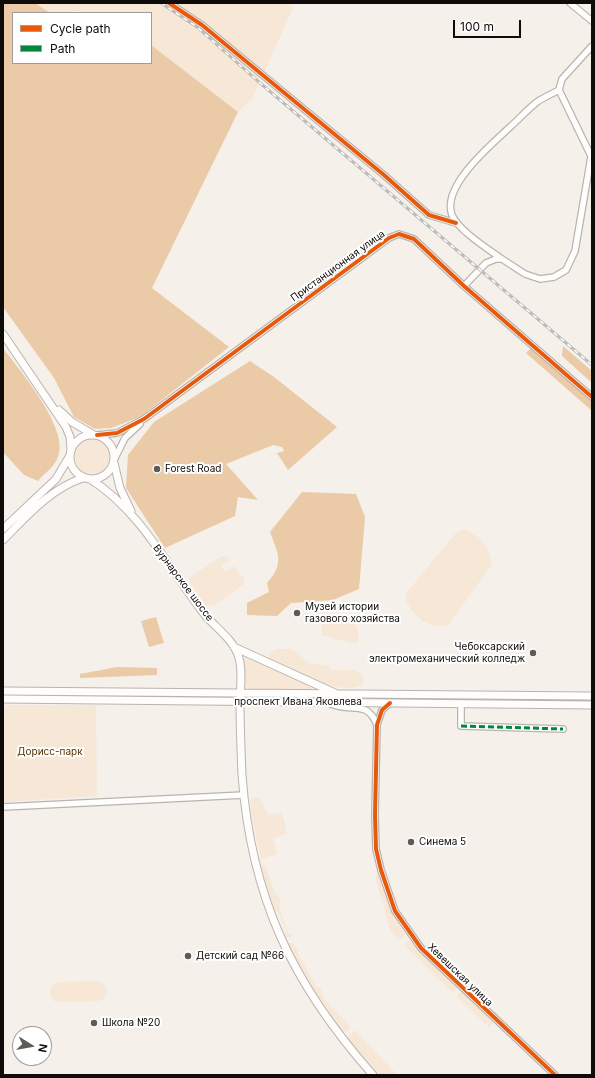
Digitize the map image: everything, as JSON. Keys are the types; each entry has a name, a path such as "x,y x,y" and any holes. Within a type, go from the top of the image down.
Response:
{"main road":[{"path":"3,334 50,400 66,427 70,437 73,468 87,478"},
{"path":"3,540 56,491 67,484 87,478 97,479 107,474 114,460 113,446 109,441 72,422 50,400"},
{"path":"11,532 4,528 56,479 78,440 88,435 96,435"},
{"name":"Вурнарское шоссе","path":"114,460 120,488 135,518"},
{"name":"Вурнарское шоссе","path":"87,478 117,498 135,518 206,616 234,646"},
{"path":"234,646 240,664 240,736 244,795 249,832 261,882 283,944 306,987 342,1038 373,1075"},
{"path":"234,646 339,695"},
{"name":"проспект Ивана Яковлева","path":"3,691 592,696"},
{"name":"проспект Ивана Яковлева","path":"3,699 592,706"}],"street":[{"path":"169,3 202,25 384,175 429,215 456,223"},
{"path":"570,3 592,21"},
{"path":"559,90 537,102 486,149 457,184 450,205 451,214 456,223 494,254 533,278 547,279 562,274 573,258 592,158 559,90 562,79 592,46"},
{"path":"587,187 592,180"},
{"name":"Пристанционная улица","path":"114,460 125,438 144,419 394,235 402,234 414,239 464,286 592,397"},
{"path":"464,286 491,260 494,254"},
{"path":"491,260 502,259"},
{"name":"Пристанционная улица","path":"96,435 117,433 144,419"},
{"path":"329,703 344,708 367,709 371,712 378,725"},
{"path":"378,725 382,710 390,703"},
{"path":"461,704 461,726 563,728"},
{"name":"Хевешская улица","path":"378,725 375,815 376,848 381,870 395,911 408,931 434,962 555,1075"},
{"path":"3,807 244,795"}],"green space":[{"path":"34,3 289,3 293,8 252,99 238,112 152,46 152,12 47,11"},
{"path":"95,440 102,442 107,447 109,457 107,467 102,472 89,474 82,472 77,467 75,454 77,447 82,442"},
{"path":"464,529 475,535 484,543 490,554 491,566 448,625 441,626 428,623 412,611 405,598 407,592 456,533"},
{"path":"222,556 226,556 229,560 221,566 225,572 234,566 244,579 244,584 213,606 206,606 189,582 190,577"},
{"path":"324,620 352,620 357,627 359,640 355,644 322,635 322,624"},
{"path":"275,649 292,649 310,664 328,665 331,670 355,670 362,675 364,682 356,687 345,688 317,682 269,661 268,655"},
{"path":"246,657 309,685 311,690 249,689 245,683 243,673 243,664"},
{"path":"3,695 234,696 234,698"},
{"path":"246,697 592,700 592,702 246,699"},
{"name":"Дорисс-парк","path":"3,705 96,705 97,796 3,802"},
{"path":"253,797 260,798 268,815 282,813 287,834 273,838 277,854 261,859 252,817 250,801"},
{"path":"265,864 275,894 279,896 281,901 279,906 288,933 292,935 291,937 285,938 286,931 278,912 274,910 261,868 261,866"},
{"path":"379,874 392,913 405,936 400,940 391,932 375,877"},
{"path":"409,940 458,987 453,993 404,945"},
{"path":"292,942 298,949 297,952 316,986 321,989 324,999 350,1026 348,1031 342,1032 328,1010 318,998 288,944"},
{"path":"98,981 105,985 107,993 103,999 99,1001 58,1002 54,1001 50,995 51,986 58,982"},
{"path":"461,991 495,1022 489,1027 456,996"},
{"path":"355,1030 397,1075 379,1075 348,1039 348,1036"}],"shaded area":[{"path":"3,3 35,3 48,12 12,12 12,64 152,64 152,46 238,112 152,288 229,347 140,417 111,428 95,429 74,417 54,378 3,307"},
{"path":"563,346 592,371 592,383 562,356"},
{"path":"3,348 31,385 50,416 57,431 60,445 57,460 38,481 24,475 3,452"},
{"path":"531,348 592,401 592,411 526,353"},
{"path":"250,361 274,377 337,427 288,470 277,453 284,451 282,447 273,445 226,464 258,500 238,497 235,516 165,548 126,488 128,455 154,422"},
{"path":"302,492 356,494 365,517 359,589 333,600 291,603 277,616 247,615 247,603 269,592 267,583 273,576 278,564 277,553 270,532"},
{"path":"156,617 164,643 149,647 141,621"},
{"path":"117,667 157,668 157,675 80,678 80,674"}],"railway":[{"path":"161,3 197,27 260,83 592,365"}],"marked path":[{"path":"461,726 563,729"}],"cycle path":[{"path":"169,3 202,25 384,175 429,215 456,223"},
{"path":"97,435 117,433 144,419 389,238 399,234 414,239 464,286 592,397"},
{"path":"390,703 382,710 377,725 375,815 376,849 381,870 395,911 421,948 555,1075"}],"place":[{"name":"Forest Road","path":"157,469"},
{"name":"Музей истории газового хозяйства","path":"297,613"},
{"name":"Чебоксарский электромеханический колледж","path":"533,653"},
{"name":"Синема 5","path":"411,842"},
{"name":"Детский сад №66","path":"188,956"},
{"name":"Школа №20","path":"94,1023"}]}
